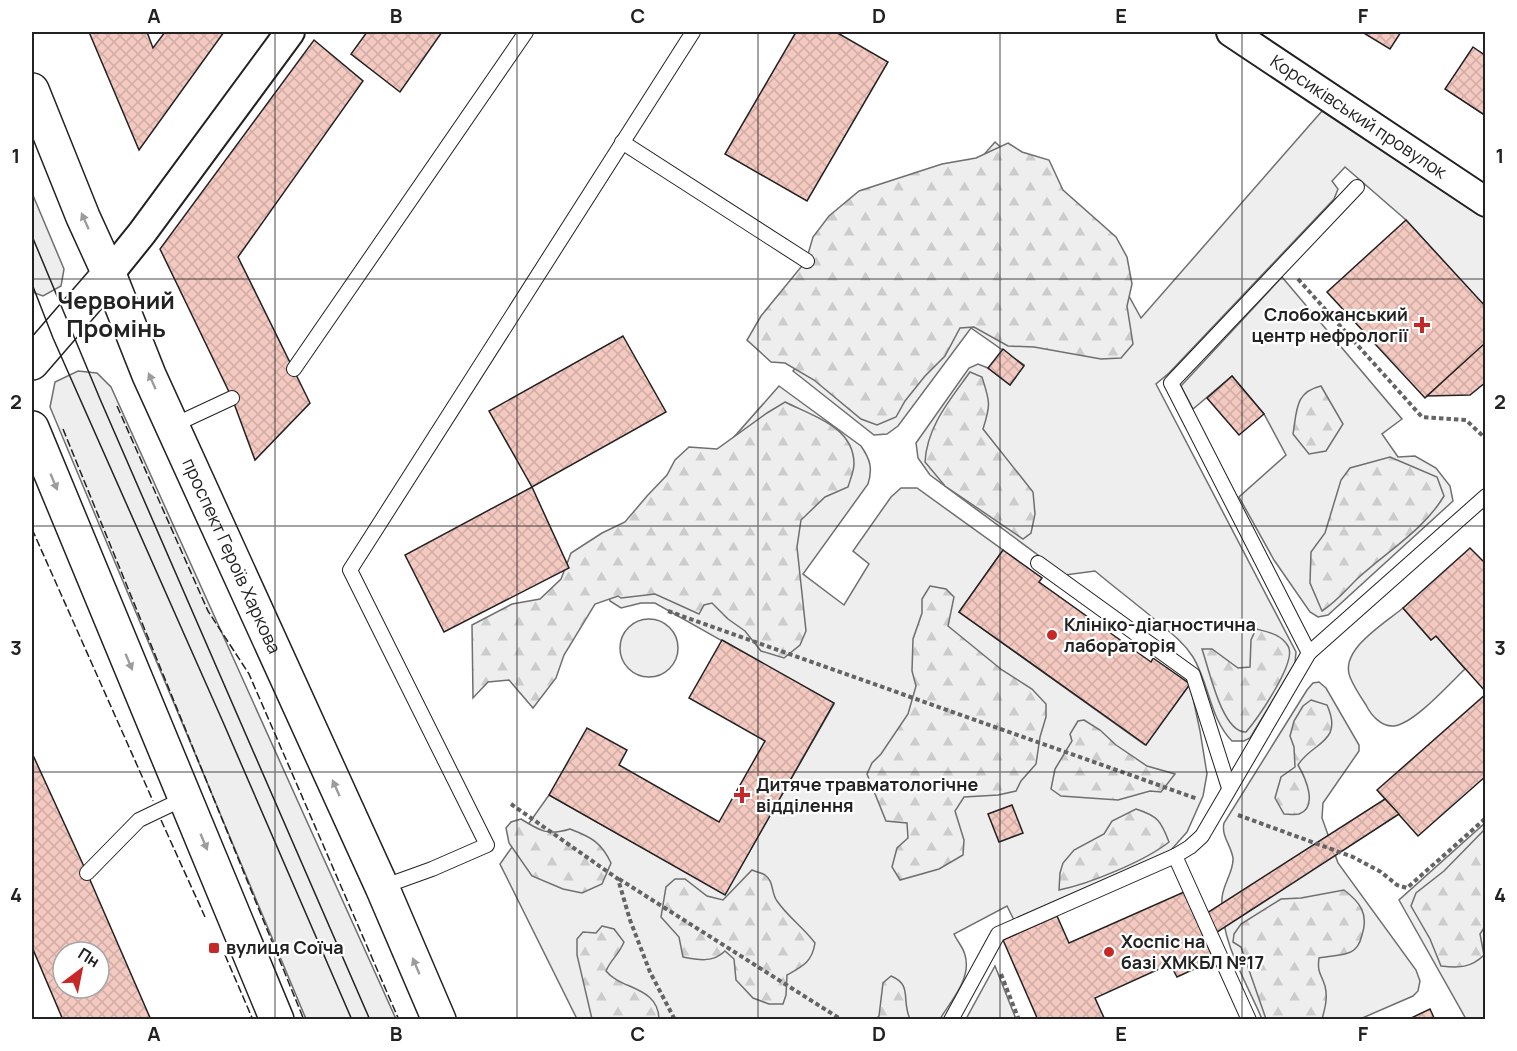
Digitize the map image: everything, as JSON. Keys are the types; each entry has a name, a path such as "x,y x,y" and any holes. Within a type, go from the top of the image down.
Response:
{"main road":[{"name":"проспект Героїв Харкова","path":"32,90 149,375 382,887 439,1020"},
{"path":"32,363 109,274"},
{"path":"32,428 277,1020"}],"street":[{"path":"109,274 142,233 290,32"},
{"name":"Корсиківський провулок","path":"1231,32 1485,202"}],"lane":[{"path":"294,369 526,32"},
{"path":"382,887 432,869 487,845 350,570 693,32"},
{"path":"622,142 807,261"},
{"path":"1309,653 1172,383 1357,187"},
{"path":"172,426 232,398"},
{"path":"951,1020 998,934 1190,848 1202,836 1309,653 1485,496"},
{"path":"1038,563 1193,675 1229,788"},
{"path":"87,873 139,820 185,798"},
{"path":"1175,856 1249,1020"}],"path":[{"path":"1284,263 1422,417 1466,420 1485,439"},
{"path":"668,611 1353,857 1381,872 1397,885 1407,888 1485,818"},
{"path":"511,804 618,879 843,1020"},
{"path":"618,879 630,920 650,972 675,1020"},
{"path":"990,948 1019,1020"}],"green space":[{"path":"1322,111 1485,218 1485,307 1406,220 1345,167 1332,181 1338,189 1334,199 1156,384 1296,652 1295,663 1250,738 1244,741 1232,741 1214,712 1203,678 1193,657 1175,636 1095,571 1065,575 930,475 918,458 916,443 969,368 978,364 988,368 1010,385 1024,365 971,328 898,426 887,434 874,435 793,371 995,142 1071,210 1120,280 1141,318"},
{"path":"1008,143 1022,152 1049,160 1063,190 1116,237 1127,257 1132,284 1127,306 1133,344 1121,358 1101,359 1034,347 1008,346 974,327 960,328 945,356 925,376 905,401 896,417 877,425 861,419 814,380 785,363 771,362 747,340 761,316 806,261 813,237 829,216 859,191 942,164 976,158"},
{"path":"32,193 64,269 61,286 43,296 32,292"},
{"path":"1282,277 1402,419 1382,434 1398,457 1415,456 1436,468 1450,486 1453,501 1328,615 1318,617 1310,612 1274,560 1239,497 1286,455 1264,414 1232,376 1193,409 1181,386"},
{"path":"78,371 97,373 111,387 396,1019 306,1019 50,407 55,382"},
{"path":"970,372 982,377 987,392 988,408 983,429 1033,492 1035,514 1031,533 1023,539 945,486 925,462 935,425"},
{"path":"779,386 861,446 870,468 868,484 803,574 844,605 869,564 853,551 891,497 901,488 917,488 1003,550 959,612 1145,745 1190,684 1207,774 1203,796 1187,832 1171,850 1014,920 1007,906 954,934 965,955 966,972 959,989 940,1019 577,1019 500,864 549,795 725,894 834,704 655,603 641,603 621,608 610,601 606,582"},
{"path":"1321,386 1343,424 1326,451 1309,454 1293,434 1295,417 1302,397 1312,389"},
{"path":"785,402 830,424 840,432 852,451 854,464 848,487 825,497 801,520 797,547 806,631 800,645 784,658 761,651 745,631 728,619 712,603 704,605 699,614 655,594 621,598 618,596 595,604 564,655 556,678 533,708 509,680 488,682 473,698 472,625 512,604 540,599 561,579 571,553 602,533 625,522 667,475 675,460 689,447 717,449"},
{"path":"1390,457 1437,477 1444,496 1426,520 1322,611 1310,583 1311,552 1325,533 1341,480 1350,468"},
{"path":"930,586 946,589 954,597 948,626 1002,670 1032,689 1046,704 1046,717 1036,764 1021,781 1016,791 998,795 964,797 955,811 964,840 963,855 939,869 900,880 892,867 897,848 908,838 907,823 886,821 867,774 872,763 881,754 908,714 916,686 912,671 913,639 922,613 922,599"},
{"path":"1403,608 1431,640 1436,636 1465,669 1421,711 1402,724 1389,726 1377,720 1371,713 1353,684 1348,667 1357,647 1375,629"},
{"path":"643,619 655,619 670,627 678,642 678,654 670,669 655,677 643,677 628,669 620,654 620,642 628,627"},
{"path":"1256,629 1282,639 1290,653 1275,690 1246,732 1238,730 1223,711 1202,649 1212,649 1238,668 1250,667 1251,640"},
{"path":"1319,682 1326,688 1359,745 1359,751 1323,803 1322,818 1338,863 1416,970 1420,981 1418,991 1413,996 1360,1019 1262,1019 1235,960 1225,930 1222,898 1233,858 1223,828 1307,690 1313,683"},
{"path":"1311,700 1327,705 1332,727 1324,741 1304,757 1298,765 1309,791 1308,805 1299,814 1284,814 1275,798 1281,777 1295,767 1294,747 1290,736 1294,721 1303,706"},
{"path":"1084,720 1147,766 1175,774 1161,792 1150,791 1118,800 1061,796 1051,789 1055,769 1072,741 1070,734 1078,721"},
{"path":"1136,809 1158,820 1169,842 1146,857 1116,871 1059,890 1063,863 1074,850 1104,834 1112,821"},
{"path":"521,819 544,831 556,832 570,829 595,841 611,863 602,884 582,893 563,889 532,876 509,843 506,828 511,822"},
{"path":"1485,823 1485,1019 1466,1019 1399,900"},
{"path":"1485,829 1486,925 1480,934 1484,955 1464,966 1441,966 1430,939 1411,906 1416,893 1444,871"},
{"path":"752,870 768,878 777,901 815,943 812,955 806,963 787,975 783,1004 769,1004 753,998 736,980 734,959 725,951 710,959 683,957 679,937 661,917 666,887 675,879 685,879 707,896 723,900"},
{"path":"1344,890 1362,909 1364,928 1359,943 1351,952 1319,958 1319,970 1326,995 1322,1019 1266,1019 1241,947 1233,942 1234,934 1241,924 1281,899 1301,898"},
{"path":"602,926 614,929 624,942 606,971 620,982 646,994 657,1008 659,1019 592,1019 577,955 577,939 583,932 596,933"},
{"path":"995,966 1016,1019 966,1019"},
{"path":"891,976 902,984 910,1019 876,1019 879,1016 883,983"}],"building":[{"path":"89,32 147,32 153,48 165,32 224,32 139,150"},
{"path":"367,32 442,32 400,92 351,54"},
{"path":"796,32 836,32 888,62 807,201 725,154"},
{"path":"1362,32 1401,32 1390,49"},
{"path":"314,40 363,81 238,257 310,403 255,460 232,398 160,249"},
{"path":"1473,47 1486,56 1486,116 1445,89"},
{"name":"Слобожанський центр нефрології","path":"1406,220 1486,307 1486,343 1425,398 1327,292"},
{"path":"623,336 666,412 532,487 489,411"},
{"path":"1484,344 1486,382 1470,395 1427,396"},
{"path":"1003,349 1024,366 1010,385 988,368"},
{"path":"1232,376 1264,414 1239,435 1207,398"},
{"path":"532,487 569,568 444,632 405,555"},
{"path":"1470,548 1486,564 1486,692 1436,636 1431,640 1403,608"},
{"name":"Клініко-діагностична лабораторія","path":"1003,550 1042,578 1039,582 1151,662 1153,658 1190,684 1146,745 959,612"},
{"path":"722,640 834,703 725,895 549,795 587,728 627,750 619,765 719,822 765,741 689,698"},
{"path":"1486,694 1486,776 1418,836 1377,790"},
{"path":"32,753 151,1020 63,1020 55,1000 111,1000 111,940 51,940 51,992 32,947"},
{"path":"1385,799 1399,814 1205,940 1196,920"},
{"path":"1012,805 1023,833 999,842 988,814"},
{"name":"Хоспіс на базі ХМКБЛ №17","path":"1184,892 1214,960 1177,977 1170,964 1095,998 1105,1020 1038,1020 1003,940 1057,916 1069,943"},
{"path":"1430,1009 1435,1020 1407,1020"}],"tram line":[{"path":"32,236 100,399 370,1020"},
{"path":"32,284 53,338 352,1020"}],"fence":[{"path":"117,406 208,611 249,674 399,1020"},
{"path":"63,429 304,1020"},
{"path":"32,529 153,801"},
{"path":"161,820 205,917"},
{"path":"225,955 253,1020"}],"place":[{"name":"Слобожанський центр нефрології","path":"1422,325"},
{"name":"Клініко-діагностична лабораторія","path":"1052,635"},
{"name":"Дитяче травматологічне відділення","path":"742,795"},
{"name":"вулиця Соїча","path":"214,948"},
{"name":"Хоспіс на базі ХМКБЛ №17","path":"1109,952"}],"district":[{"name":"Червоний Промінь","path":"116,315"}]}
